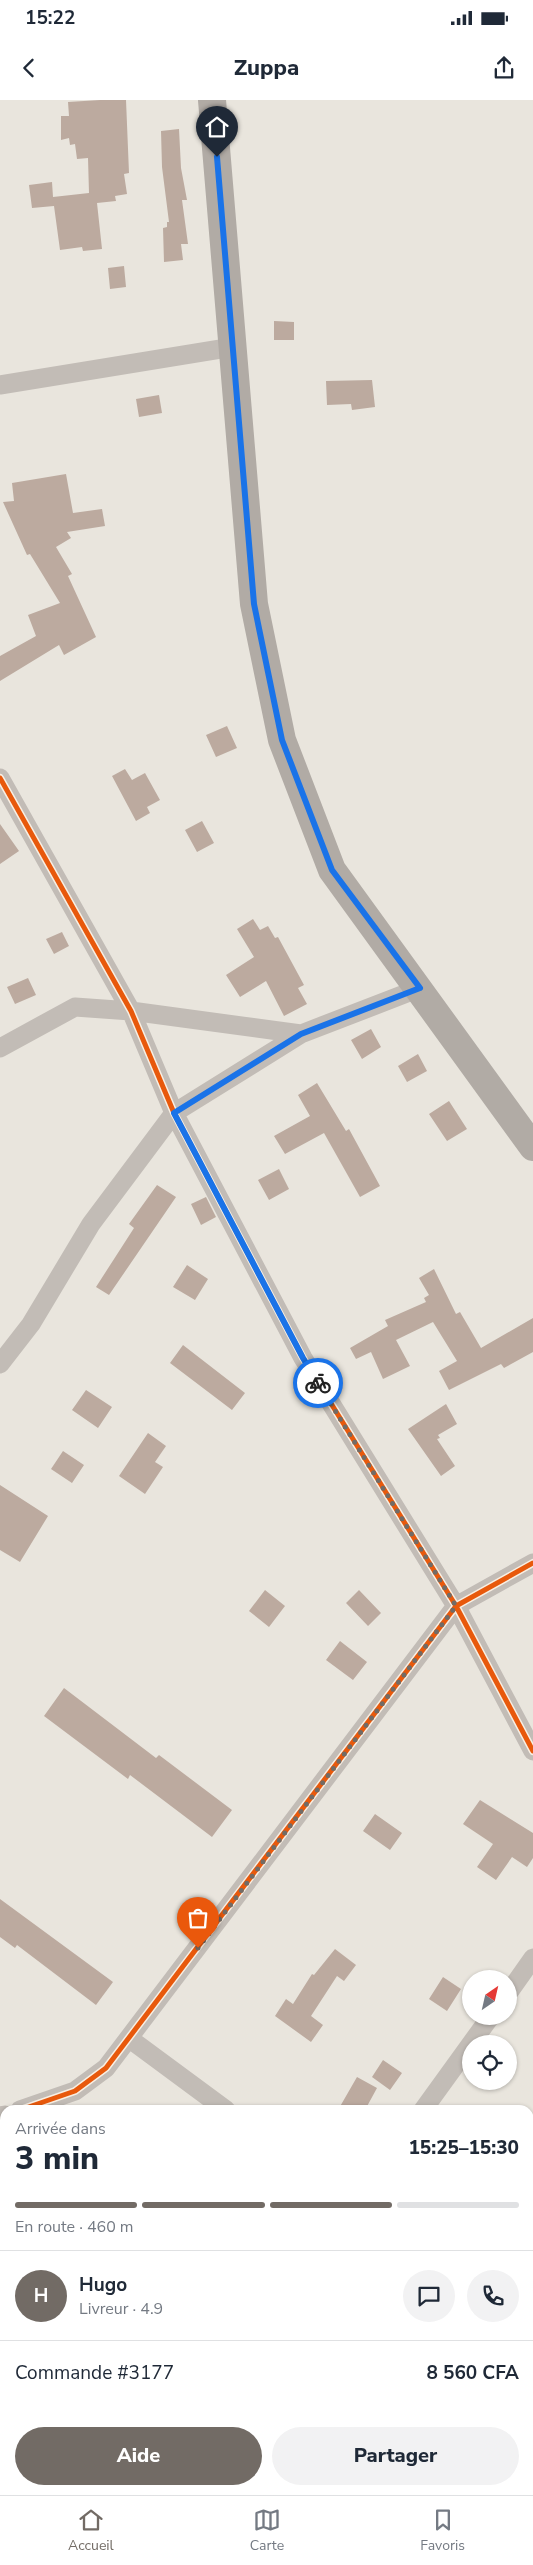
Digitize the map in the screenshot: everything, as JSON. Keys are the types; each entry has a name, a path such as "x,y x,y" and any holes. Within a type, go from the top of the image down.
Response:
{"main road":[{"path":"212,100 254,604 282,740 332,870 420,988 533,1147"}],"street":[{"path":"0,385 233,347"},
{"path":"0,778 131,1011 174,1113 303,1358 456,1606 533,1751"},
{"path":"0,1364 31,1324 90,1224 174,1113 301,1034 420,988"},
{"path":"0,1048 75,1007 131,1011 301,1034"},
{"path":"34,2105 75,2091 106,2068 130,2039 456,1606 533,1563"},
{"path":"518,1979 533,1958"},
{"path":"427,2105 484,2025"},
{"path":"130,2039 219,2105"}],"building":[{"path":"126,100 129,173 124,174 127,194 115,196 116,201 97,203 102,249 83,251 82,247 60,250 54,206 32,208 29,185 52,182 53,197 89,193 88,158 77,159 75,144 70,145 69,138 61,140 61,116 69,116 68,102"},
{"path":"179,129 181,168 187,200 182,200 188,244 181,244 183,260 164,262 163,228 167,227 167,222 169,222 162,167 161,131"},
{"path":"124,266 126,287 110,289 108,268"},
{"path":"274,321 294,322 294,340 274,340"},
{"path":"372,380 375,407 352,410 351,404 327,405 326,381"},
{"path":"159,395 162,413 139,417 136,399"},
{"path":"66,474 73,513 102,509 105,526 67,532 71,538 56,547 72,574 68,576 96,637 64,655 59,645 0,681 0,656 36,636 28,615 60,603 30,554 27,555 3,502 14,501 12,483"},
{"path":"227,726 237,748 216,757 206,735"},
{"path":"125,769 132,780 145,773 160,800 147,807 150,813 136,821 112,776"},
{"path":"202,821 214,843 197,852 185,830"},
{"path":"0,824 19,851 0,864"},
{"path":"253,919 260,930 268,926 275,938 278,937 304,985 298,988 307,1004 284,1016 266,981 240,997 226,975 254,957 237,929"},
{"path":"62,932 69,946 54,954 46,939"},
{"path":"28,978 36,995 15,1004 7,987"},
{"path":"371,1029 381,1047 362,1059 351,1040"},
{"path":"418,1054 427,1071 407,1082 398,1066"},
{"path":"317,1083 346,1131 349,1129 380,1186 360,1197 324,1133 285,1154 274,1136 310,1116 298,1095"},
{"path":"449,1101 467,1129 447,1141 429,1114"},
{"path":"279,1169 289,1189 269,1200 258,1180"},
{"path":"157,1185 176,1197 109,1295 96,1287 134,1228 129,1224"},
{"path":"206,1197 216,1217 201,1225 191,1204"},
{"path":"187,1265 208,1279 195,1300 173,1287"},
{"path":"434,1269 456,1314 460,1312 481,1348 533,1318 533,1352 504,1368 501,1364 449,1390 439,1371 457,1361 433,1322 396,1340 410,1366 383,1379 371,1352 356,1359 350,1348 388,1326 385,1320 426,1302 424,1298 429,1295 419,1278"},
{"path":"183,1345 245,1393 232,1410 170,1363"},
{"path":"86,1390 112,1407 98,1428 72,1410"},
{"path":"446,1404 457,1424 438,1435 440,1438 437,1439 455,1466 441,1476 408,1429"},
{"path":"148,1433 166,1446 155,1462 163,1467 145,1494 119,1476"},
{"path":"63,1451 84,1465 72,1483 51,1469"},
{"path":"0,1485 48,1516 20,1562 0,1550"},
{"path":"265,1590 285,1606 269,1627 249,1611"},
{"path":"359,1590 381,1613 368,1626 346,1603"},
{"path":"340,1641 367,1662 353,1680 326,1660"},
{"path":"64,1688 156,1758 159,1755 232,1810 212,1837 130,1775 128,1779 44,1716"},
{"path":"480,1800 533,1833 533,1858 527,1867 512,1857 496,1880 477,1867 493,1844 463,1824"},
{"path":"375,1814 402,1833 390,1850 363,1831"},
{"path":"0,1899 113,1982 96,2005 17,1945 15,1948 0,1937"},
{"path":"335,1949 356,1965 344,1981 337,1976 311,2016 323,2025 311,2042 275,2016 286,1999 293,2004 312,1974 314,1975"},
{"path":"443,1977 461,1989 447,2011 429,1999"},
{"path":"383,2060 402,2073 390,2090 372,2077"},
{"path":"357,2077 377,2088 368,2105 341,2105"}],"cycle path":[{"path":"0,778 131,1011 174,1113 303,1358 456,1606 533,1751"},
{"path":"34,2105 75,2091 106,2068 456,1606 533,1563"}],"way so far":[{"path":"198,1948 456,1606 318,1383"}],"route":[{"path":"217,157 254,604 282,740 332,870 420,988 301,1034 174,1113 318,1383"}]}
